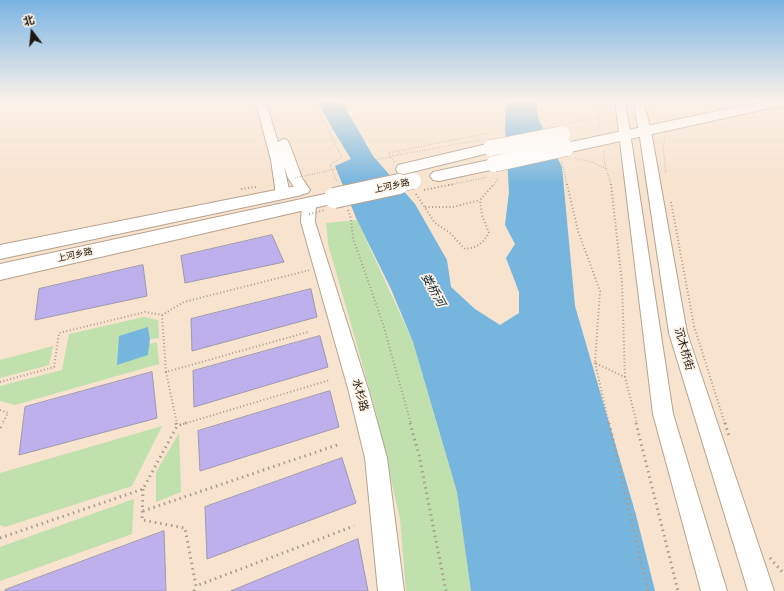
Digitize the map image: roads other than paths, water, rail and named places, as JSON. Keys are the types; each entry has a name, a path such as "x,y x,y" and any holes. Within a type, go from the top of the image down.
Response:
{"main road":[{"name":"上河乡路","path":"0,252 283,194 304,196 336,196 408,175 491,156 567,147 603,140 618,128"},
{"name":"上河乡路","path":"0,272 304,196"}],"street":[{"path":"268,128 277,160 283,194"},
{"name":"水杉路","path":"280,128 304,196 308,222 359,392 376,458 390,591"},
{"path":"619,128 663,414 714,591"},
{"name":"沉木桥街","path":"649,128 678,333 762,591"}],"water":[{"name":"娄桥河","path":"332,128 357,128 373,156 415,204 447,260 451,287 475,309 500,325 519,313 519,292 506,258 515,244 505,225 509,192 505,128 543,128 562,167 575,306 636,515 655,591 471,591 457,492 413,342 391,289 357,220 335,166 351,159"},
{"path":"148,327 150,339 148,355 117,365 119,336"}]}
